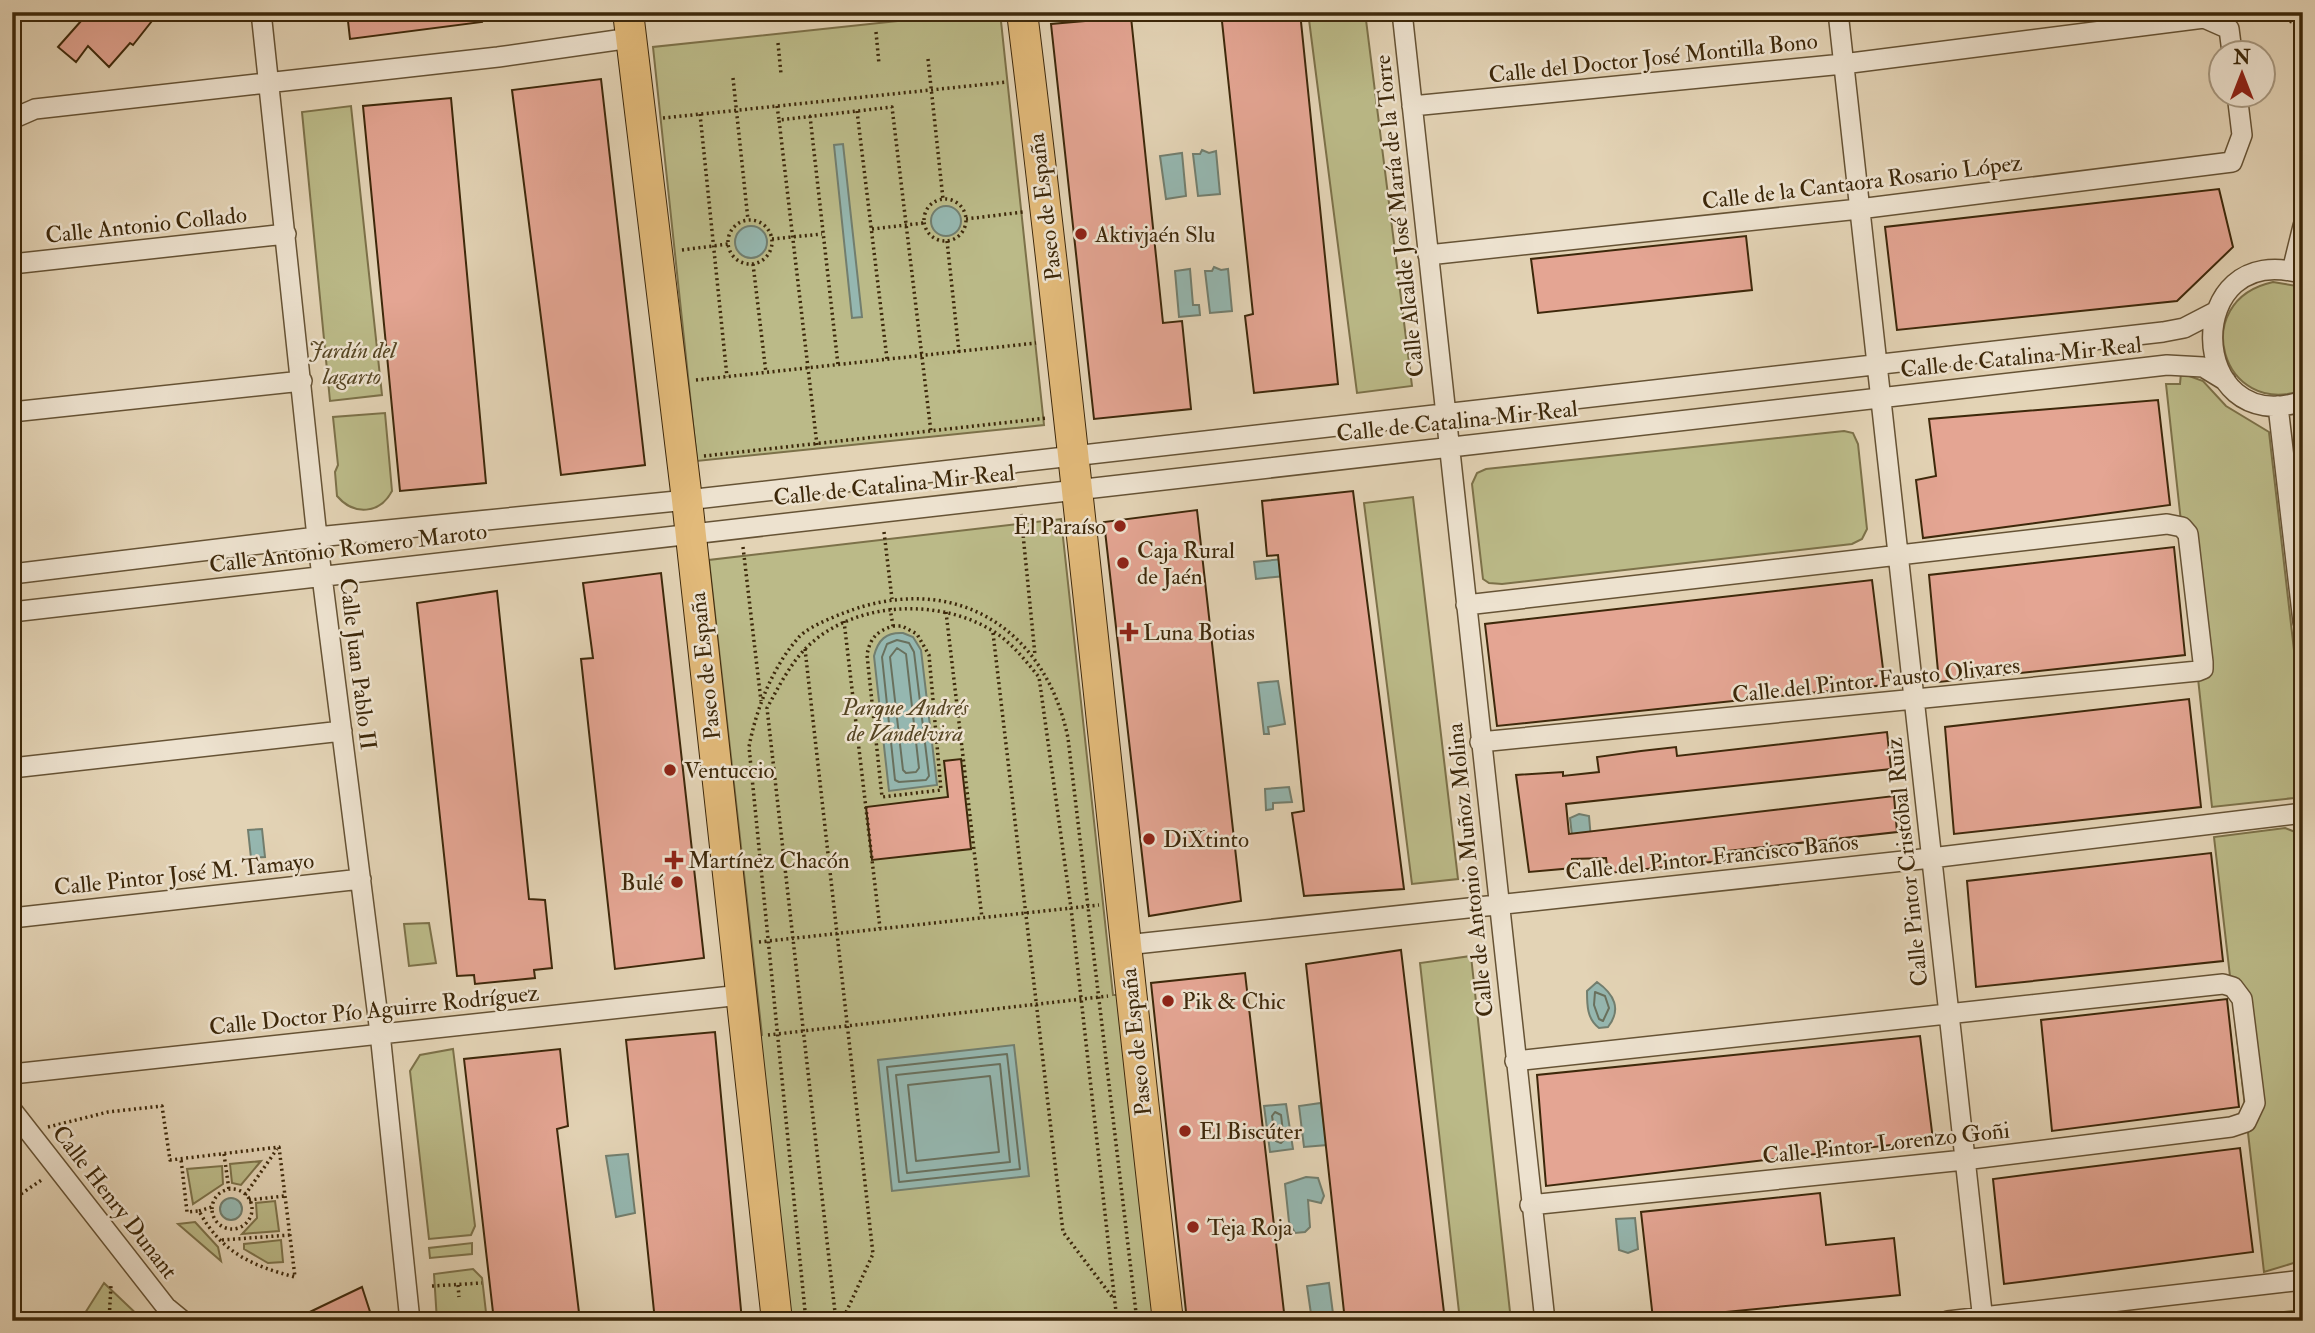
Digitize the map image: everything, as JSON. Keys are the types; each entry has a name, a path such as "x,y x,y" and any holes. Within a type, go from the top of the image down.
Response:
{"main road":[{"name":"Paseo de España","path":"1022,12 1079,489 1168,1321"},
{"name":"Paseo de España","path":"629,25 687,500 777,1321"}],"street":[{"name":"Calle Juan Pablo II","path":"261,12 271,83 317,537 380,1033 410,1321"},
{"name":"Calle Alcalde José María de la Torre","path":"1402,12 1445,414"},
{"name":"Calle Pintor Cristóbal Ruiz","path":"1838,12 1983,1319"},
{"name":"Calle del Doctor José Montilla Bono","path":"1412,106 1843,64 2204,18 2229,29 2230,38"},
{"path":"12,119 35,109 271,83 629,25"},
{"name":"Calle de la Cantaora Rosario López","path":"1428,255 1859,208 2232,162 2242,135 2239,108"},
{"path":"2226,381 2218,369 2210,341 2216,312 2223,298 2246,278 2276,270 2297,273 2303,226"},
{"name":"Calle Antonio Collado","path":"12,264 286,234"},
{"name":"Calle de Catalina Mir Real","path":"687,500 2163,332 2184,328 2216,312"},
{"name":"Calle de Catalina Mir Real","path":"690,533 2167,365 2203,367 2249,399 2278,406"},
{"path":"12,412 302,381"},
{"path":"2303,401 2278,406 2303,622"},
{"name":"Calle de Antonio Muñoz Molina","path":"1445,414 1530,1205 1545,1321"},
{"name":"Calle Antonio Romero Maroto","path":"12,574 317,537 687,500"},
{"name":"Calle del Pintor Fausto Olivares","path":"1480,742 1914,702 2203,669 2188,534 2175,525 1898,555"},
{"name":"Calle Antonio Romero Maroto","path":"12,612 690,533"},
{"path":"1466,605 1898,555"},
{"path":"12,768 342,731"},
{"name":"Calle del Pintor Francisco Baños","path":"1126,946 1931,858 2303,813"},
{"name":"Calle Pintor José M. Tamayo","path":"12,918 361,879"},
{"name":"Calle Pintor Lorenzo Goñi","path":"1530,1205 1965,1160 2231,1127 2246,1122 2255,1103 2242,999 2233,987 2213,984 1948,1013"},
{"name":"Calle Doctor Pío Aguirre Rodríguez","path":"12,1074 741,995"},
{"path":"1515,1061 1948,1013"},
{"name":"Calle Henry Dunant","path":"12,1110 166,1307 183,1321"},
{"path":"1948,1321 2303,1280"}],"path":[{"path":"2264,12 2303,26"},
{"path":"876,32 879,64"},
{"path":"778,43 781,74"},
{"path":"928,59 943,199"},
{"path":"733,78 748,220"},
{"path":"654,119 1017,81"},
{"path":"890,94 931,432"},
{"path":"777,106 817,445"},
{"path":"779,120 892,107"},
{"path":"857,111 887,359"},
{"path":"700,114 727,377"},
{"path":"810,116 838,365"},
{"path":"924,223 930,205 943,199 956,202 966,219 963,232 947,242"},
{"path":"966,219 1031,211"},
{"path":"748,220 767,227 772,239 770,253 753,264 734,257 728,244 733,228 748,220"},
{"path":"872,229 924,223"},
{"path":"924,223 933,237 947,242"},
{"path":"772,239 823,234"},
{"path":"947,242 959,352"},
{"path":"675,250 728,244"},
{"path":"753,264 766,373"},
{"path":"694,380 1045,342"},
{"path":"682,458 1070,416"},
{"path":"1021,514 1035,657"},
{"path":"884,530 891,599"},
{"path":"743,547 761,702"},
{"path":"806,1321 748,762 754,722 761,702 800,635 844,612 891,599 937,599 992,618 1035,657 1062,704 1069,738 1137,1321"},
{"path":"890,608 893,626"},
{"path":"836,1321 767,708 805,649 844,621 890,608 946,611 993,631 1020,653 1039,677 1071,908 1117,1321"},
{"path":"946,611 982,918"},
{"path":"844,621 881,929"},
{"path":"893,626 902,626 917,634 929,655 941,790 882,797 867,655 870,642 881,630 893,626"},
{"path":"993,631 1063,1232 1114,1298"},
{"path":"805,649 873,1254 842,1321"},
{"path":"735,945 1108,904"},
{"path":"762,1035 1131,993"},
{"path":"29,1131 108,1112 162,1105 170,1160 278,1147"},
{"path":"199,1211 233,1254 266,1269 295,1276 278,1147"},
{"path":"245,1195 278,1147"},
{"path":"224,1154 229,1190"},
{"path":"181,1159 187,1212 212,1207"},
{"path":"12,1200 59,1168"},
{"path":"229,1190 245,1195 251,1208 247,1221 233,1229 219,1224 212,1207 217,1196 229,1190"},
{"path":"248,1200 284,1196"},
{"path":"233,1229 234,1239"},
{"path":"221,1240 289,1235"},
{"path":"432,1286 482,1283"},
{"path":"109,1321 111,1285"},
{"path":"458,1285 458,1297"}],"green space":[{"path":"1000,12 1044,425 697,461 653,47"},
{"path":"1308,12 1365,12 1412,386 1357,393"},
{"name":"Jardín del lagarto","path":"351,106 382,395 330,401 302,112"},
{"path":"2273,282 2303,287 2303,390 2275,394 2252,388 2235,374 2225,354 2223,332 2230,311 2246,293"},
{"path":"2181,373 2203,381 2226,406 2269,432 2303,729 2303,790 2294,798 2212,807 2166,384 2180,384"},
{"path":"385,413 392,491 387,499 374,508 366,510 351,507 337,496 335,472 338,465 333,417"},
{"path":"1844,431 1853,433 1858,444 1867,529 1862,539 1852,544 1502,584 1489,583 1483,579 1472,484 1477,473 1486,469"},
{"path":"1413,497 1458,879 1412,884 1364,503"},
{"name":"Parque Andrés de Vandelvira","path":"1061,519 1113,995 1118,995 1155,1321 790,1321 759,1036 762,1035 709,560"},
{"path":"2285,828 2303,835 2303,1255 2297,1262 2264,1272 2214,837"},
{"path":"429,923 436,963 409,966 404,924"},
{"path":"1471,956 1511,1321 1460,1321 1420,963"},
{"path":"453,1049 475,1226 471,1235 429,1239 410,1071 420,1055"},
{"path":"261,1161 241,1185 232,1183 230,1164"},
{"path":"222,1166 223,1184 193,1204 187,1169"},
{"path":"275,1201 279,1231 242,1234 257,1218 256,1203"},
{"path":"195,1222 218,1247 221,1261 178,1224"},
{"path":"281,1240 283,1262 268,1263 244,1249 244,1244"},
{"path":"472,1243 472,1254 430,1258 429,1248"},
{"path":"473,1269 482,1278 487,1321 437,1321 434,1274"},
{"path":"104,1283 144,1321 80,1321"},
{"path":"2292,1311 2303,1321 2212,1321"}],"water":[{"path":"843,144 862,317 852,318 834,145"},
{"path":"1202,150 1209,153 1216,151 1220,194 1198,196 1193,154 1200,154"},
{"path":"1182,153 1186,196 1166,199 1160,156"},
{"path":"946,206 957,210 961,221 957,232 946,236 935,232 931,221 935,210"},
{"path":"751,226 762,231 767,242 762,253 751,258 740,253 735,242 740,231"},
{"path":"1214,267 1228,269 1232,311 1210,313 1205,271 1212,271"},
{"path":"1190,269 1193,305 1199,305 1200,315 1179,317 1175,271"},
{"path":"1283,559 1285,576 1256,579 1254,562"},
{"path":"903,633 913,637 921,650 937,785 889,791 874,656 884,638"},
{"path":"1278,681 1285,724 1268,727 1269,734 1264,734 1258,683"},
{"path":"1289,787 1292,802 1273,803 1273,809 1266,810 1265,789"},
{"path":"1579,814 1589,816 1592,851 1574,853 1570,818"},
{"path":"262,829 265,857 251,858 248,830"},
{"path":"1597,982 1614,1002 1615,1014 1608,1027 1599,1028 1588,1011 1587,991"},
{"path":"1014,1045 1029,1176 892,1191 878,1060"},
{"path":"1321,1103 1327,1145 1304,1147 1299,1106"},
{"path":"1286,1104 1293,1149 1270,1152 1264,1106"},
{"path":"628,1154 635,1213 616,1217 606,1156"},
{"path":"1306,1177 1318,1178 1324,1196 1321,1203 1308,1200 1310,1227 1305,1232 1295,1233 1289,1222 1285,1184"},
{"path":"231,1198 239,1201 242,1209 239,1217 231,1220 223,1217 220,1209 223,1201"},
{"path":"1635,1218 1638,1249 1628,1253 1619,1250 1616,1219"},
{"path":"1329,1283 1334,1321 1312,1321 1307,1286"}],"building":[{"path":"89,12 159,12 133,45 130,43 109,67 88,46 76,62 58,47"},
{"path":"347,12 481,12 482,22 350,39"},
{"path":"1221,12 1300,12 1338,384 1254,393 1245,316 1253,314"},
{"path":"1131,17 1163,323 1182,321 1191,409 1094,419 1051,24"},
{"path":"601,79 645,465 561,475 512,90"},
{"path":"451,98 486,483 400,491 363,106"},
{"path":"2219,189 2233,247 2177,301 1897,330 1885,227"},
{"path":"1746,236 1752,290 1538,313 1531,259"},
{"path":"2158,400 2170,505 1923,538 1916,480 1936,476 1929,419"},
{"path":"1353,491 1404,889 1304,896 1292,813 1304,811 1278,555 1267,556 1262,501"},
{"path":"1197,510 1241,901 1149,916 1104,522"},
{"path":"2174,547 2185,655 1939,682 1929,575"},
{"path":"661,573 704,958 615,969 581,659 593,658 583,583"},
{"path":"1872,580 1885,685 1497,726 1485,624"},
{"path":"497,591 529,899 545,900 552,968 534,970 535,978 475,984 474,975 457,976 417,603"},
{"path":"2189,699 2201,807 1954,834 1945,727"},
{"path":"1887,732 1891,769 1566,804 1569,834 1894,796 1897,832 1728,851 1729,860 1628,871 1608,873 1606,858 1572,859 1573,868 1529,872 1516,775 1563,772 1563,776 1599,772 1597,757 1641,751 1676,747 1677,756"},
{"path":"961,759 971,849 872,860 866,807 948,797 944,761"},
{"path":"2211,853 2223,961 1976,987 1967,881"},
{"path":"1401,950 1445,1321 1345,1321 1306,964"},
{"path":"1245,973 1285,1321 1187,1321 1151,983"},
{"path":"2227,999 2239,1107 2052,1131 2041,1020"},
{"path":"715,1032 742,1321 655,1321 626,1040"},
{"path":"1920,1036 1933,1140 1546,1186 1537,1075"},
{"path":"560,1049 568,1126 557,1129 580,1321 494,1321 464,1059"},
{"path":"2240,1148 2253,1252 2004,1284 1993,1179"},
{"path":"1820,1193 1826,1245 1894,1238 1900,1295 1653,1319 1641,1212"},
{"path":"362,1287 373,1321 291,1321 341,1297"}],"place":[{"name":"Aktivjaén Slu","path":"1081,234"},
{"name":"El Paraíso","path":"1120,526"},
{"name":"Caja Rural de Jaén","path":"1123,563"},
{"name":"Luna Botias","path":"1129,632"},
{"name":"Ventuccio","path":"670,770"},
{"name":"DiXtinto","path":"1149,839"},
{"name":"Martínez Chacón","path":"674,860"},
{"name":"Bulé","path":"677,882"},
{"name":"Pik & Chic","path":"1168,1001"},
{"name":"El Biscúter","path":"1185,1131"},
{"name":"Teja Roja","path":"1193,1227"}]}
